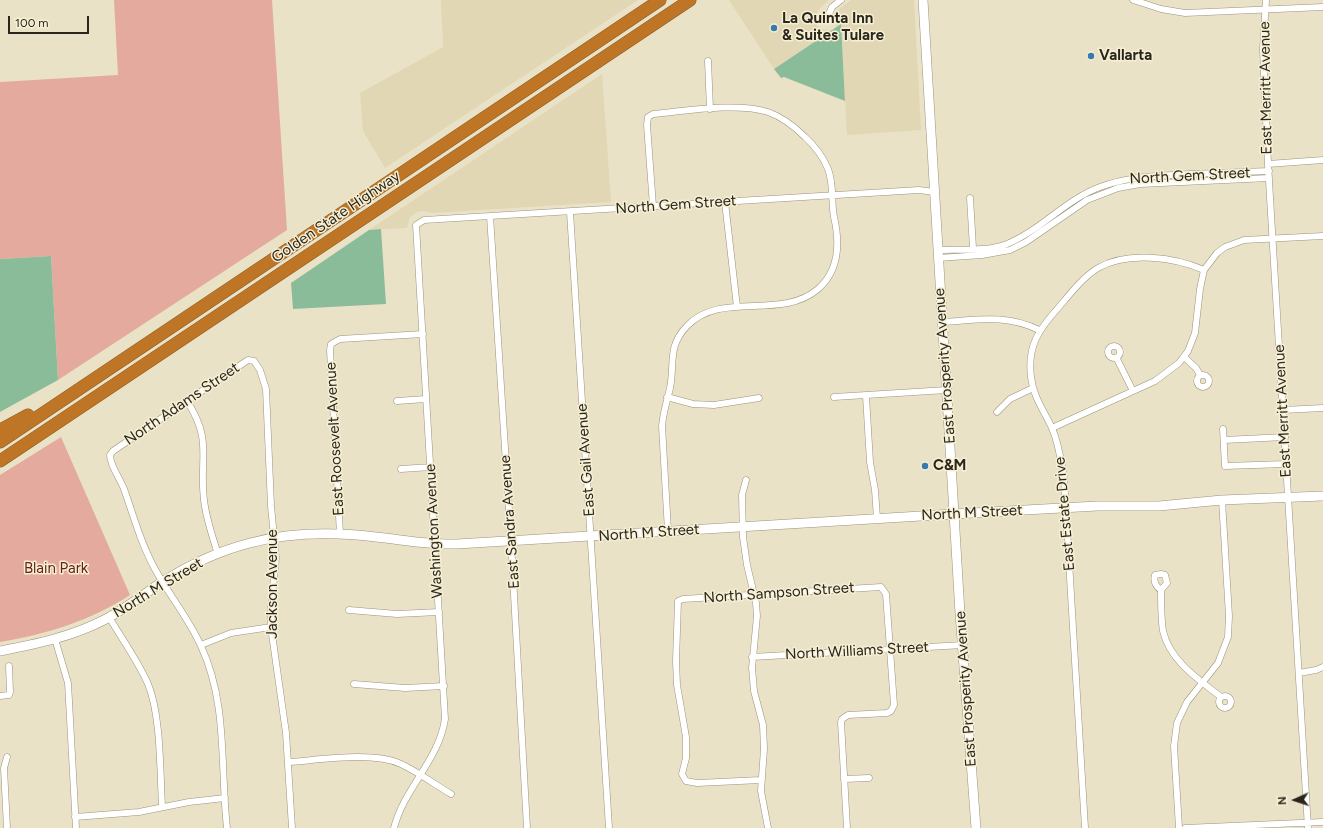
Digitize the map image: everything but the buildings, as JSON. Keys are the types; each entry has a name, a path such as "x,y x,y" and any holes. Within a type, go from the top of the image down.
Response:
{"highway":[{"name":"Golden State Highway","path":"0,442 660,0"},
{"name":"Golden State Highway","path":"0,461 690,0"},
{"path":"0,430 50,402 62,400"}],"street":[{"path":"827,20 832,7 841,0"},
{"name":"East Prosperity Avenue","path":"923,0 962,645 970,731 976,828"},
{"path":"1133,0 1177,12 1323,7"},
{"name":"East Merritt Avenue","path":"1266,0 1263,49 1268,164 1308,825"},
{"path":"708,60 710,109"},
{"path":"653,206 647,125 648,117 653,114 710,109 753,109 768,112 798,129 816,148 829,175 838,242 834,264 825,281 818,289 799,300 786,304 737,307 705,313 696,318 684,330 674,344 670,387 662,426 668,531"},
{"name":"North Gem Street","path":"1268,164 1323,160"},
{"name":"North Gem Street","path":"938,254 973,248 992,248 1013,241 1078,197 1114,182 1150,176 1269,174"},
{"name":"North Gem Street","path":"938,254 982,255 1010,250 1026,242 1087,200 1118,188 1145,184 1269,174"},
{"name":"North Gem Street","path":"419,222 424,220 832,195 919,190 934,192"},
{"path":"970,198 973,248"},
{"path":"725,202 737,307"},
{"name":"East Gail Avenue","path":"570,212 609,828"},
{"name":"East Sandra Avenue","path":"490,216 511,541 527,828"},
{"name":"Washington Avenue","path":"394,828 400,807 435,751 444,728 445,719 416,228 419,222"},
{"path":"1052,428 1133,391 1166,374 1184,357 1195,333 1204,270 1217,253 1233,243 1273,238 1323,236"},
{"name":"East Estate Drive","path":"1085,828 1062,462 1052,428 1036,399 1031,378 1031,358 1039,330 1084,280 1097,269 1108,264 1124,260 1170,258 1204,270"},
{"path":"943,322 1003,319 1019,321 1039,330"},
{"name":"East Roosevelt Avenue","path":"340,534 330,350 331,344 340,339 423,334"},
{"path":"1184,357 1196,368 1200,375"},
{"path":"1117,359 1133,391"},
{"name":"North Adams Street","path":"162,582 143,546 124,488 110,455 113,450 188,401 242,363 248,360 254,361 257,364"},
{"name":"Jackson Avenue","path":"257,364 264,378 266,389 271,506 276,558 271,608 271,627 286,727 292,828"},
{"path":"997,412 1010,399 1033,388"},
{"path":"834,397 947,390"},
{"path":"866,396 870,462 875,490 877,518"},
{"path":"667,397 693,404 714,405 759,398"},
{"path":"397,401 426,399"},
{"path":"188,401 196,415 203,434 204,501 218,554"},
{"path":"1283,410 1323,408"},
{"path":"1224,429 1225,466 1286,464"},
{"path":"1224,440 1285,437"},
{"path":"401,469 430,467"},
{"path":"746,480 742,495 743,527 746,560 754,594 757,616 752,657 754,691 761,715 764,737 761,780 762,802 768,828"},
{"name":"North M Street","path":"0,651 55,639 84,629 109,617 162,582 187,568 218,554 249,543 275,538 319,534 340,534 434,544 511,541 877,518 1066,508 1159,506 1222,500 1323,496"},
{"path":"1179,828 1174,734 1181,713 1218,663 1228,637 1229,616 1222,500"},
{"path":"162,582 184,614 201,645 212,674 219,707 223,743 227,828"},
{"name":"North Sampson Street","path":"761,780 698,783 686,781 682,774 685,765 686,737 677,685 676,660 678,602 683,599 881,587 886,594 890,648"},
{"path":"1161,590 1163,631 1170,650 1183,666 1221,697"},
{"path":"349,610 396,614 439,612"},
{"path":"109,617 148,684 156,722 162,806"},
{"path":"201,645 232,633 271,627"},
{"path":"55,639 68,683 76,828"},
{"name":"North Williams Street","path":"752,657 962,645"},
{"path":"847,828 840,725 842,718 848,715 887,713 893,708 890,648"},
{"path":"0,696 9,695 10,692 9,666"},
{"path":"1299,673 1316,670 1323,667"},
{"path":"354,684 405,688 444,686"},
{"path":"7,757 4,768 7,828"},
{"path":"289,762 376,758 401,764 451,794"},
{"path":"844,779 870,778"},
{"path":"75,817 138,812 202,799 225,798"},
{"path":"1185,828 1308,825 1323,822"}],"shaded area":[{"path":"441,0 638,0 385,168 363,131 360,93 443,47"},
{"path":"729,0 829,0 819,9 814,19 819,29 831,30 774,69"},
{"path":"851,0 914,0 921,130 847,135 841,24 836,27 839,9"},
{"path":"841,24 845,101 784,77 781,78 774,69"},
{"path":"602,74 611,202 432,213 423,211 417,212 410,217 407,228 369,230"},
{"path":"381,229 386,304 293,309 291,283 369,230"},
{"path":"51,256 58,380 0,412 0,259"}],"green space":[{"path":"114,0 272,0 287,230 58,380 51,256 0,259 0,82 118,75"},
{"name":"Blain Park","path":"61,437 130,595 99,612 68,625 35,635 0,642 0,475"}],"place":[{"name":"La Quinta Inn & Suites Tulare","path":"774,28"},
{"name":"Vallarta","path":"1091,56"},
{"name":"C&M","path":"925,466"}]}
